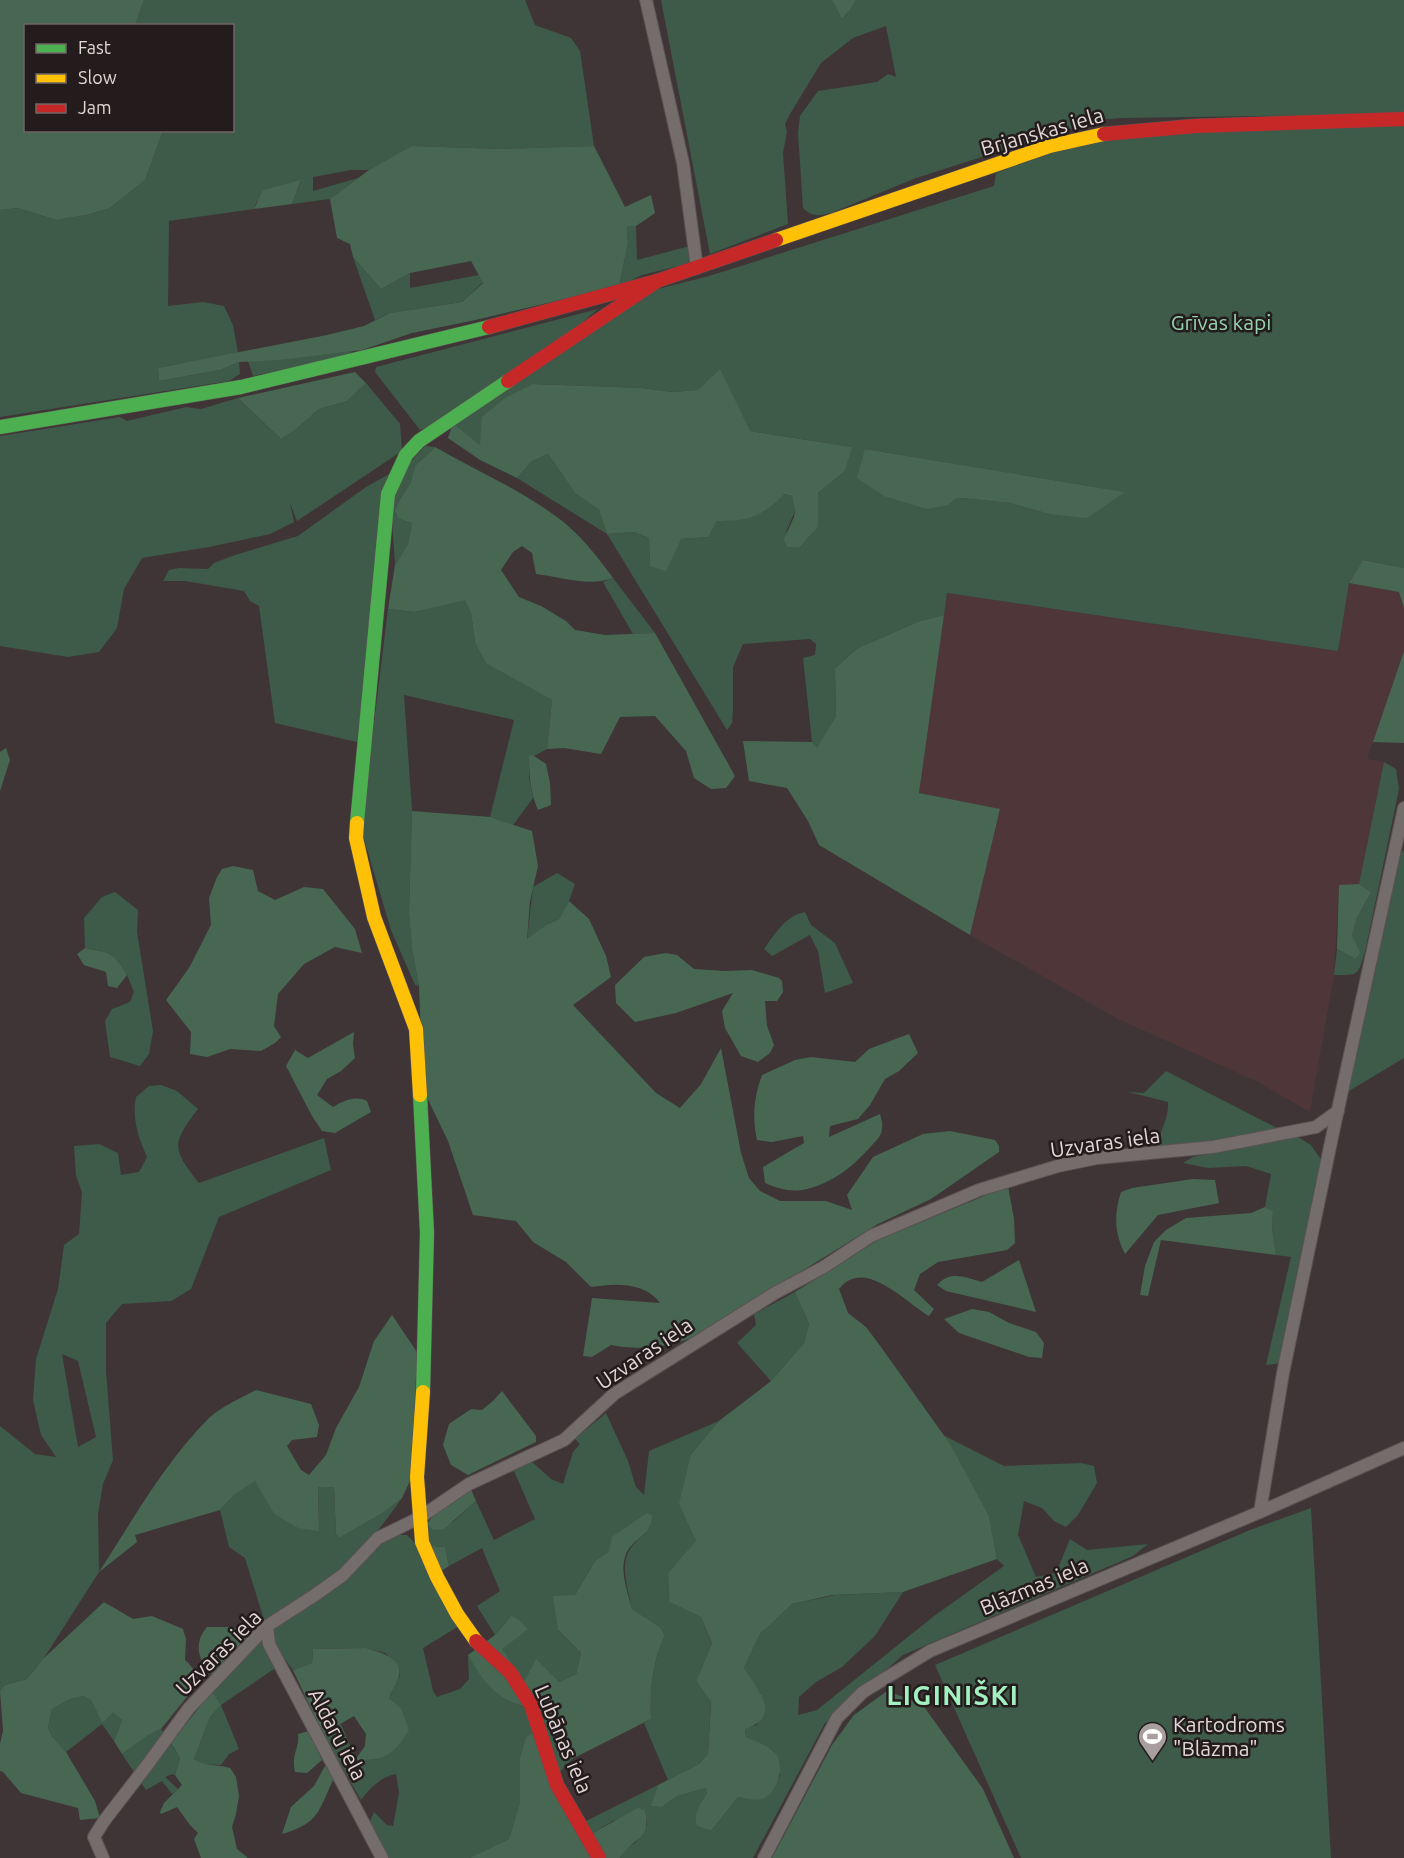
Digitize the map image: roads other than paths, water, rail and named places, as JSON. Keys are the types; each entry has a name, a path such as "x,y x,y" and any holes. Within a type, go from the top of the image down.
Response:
{"street":[{"path":"646,0 683,163 702,266"},
{"name":"Brjanskas iela","path":"657,281 1080,137 1179,126 1404,119"},
{"path":"0,427 241,387 472,332 657,281"},
{"name":"Lubānas iela","path":"599,1858 558,1785 531,1705 510,1672 476,1641 457,1614 437,1577 422,1542 417,1478 422,1419 427,1233 416,1029 374,917 356,838 388,494 406,455 419,441 657,281"},
{"path":"1260,1512 1283,1372 1404,808"},
{"name":"Uzvaras iela","path":"103,1858 94,1837 104,1821 189,1708 267,1626 343,1575 378,1538 419,1518 469,1484 564,1440 614,1394 776,1293 822,1268 871,1236 979,1190 1058,1166 1097,1158 1213,1147 1316,1127 1338,1111"},
{"name":"Blāzmas iela","path":"764,1858 837,1719 863,1692 930,1651 1260,1512 1404,1448"},
{"name":"Aldaru iela","path":"267,1626 269,1644 382,1858"}],"place":[{"name":"Kartodroms \"Blāzma\"","path":"1152,1762"}],"district":[{"name":"LIGINIŠKI","path":"953,1695"}],"park label":[{"name":"Grīvas kapi","path":"1221,322"}]}
